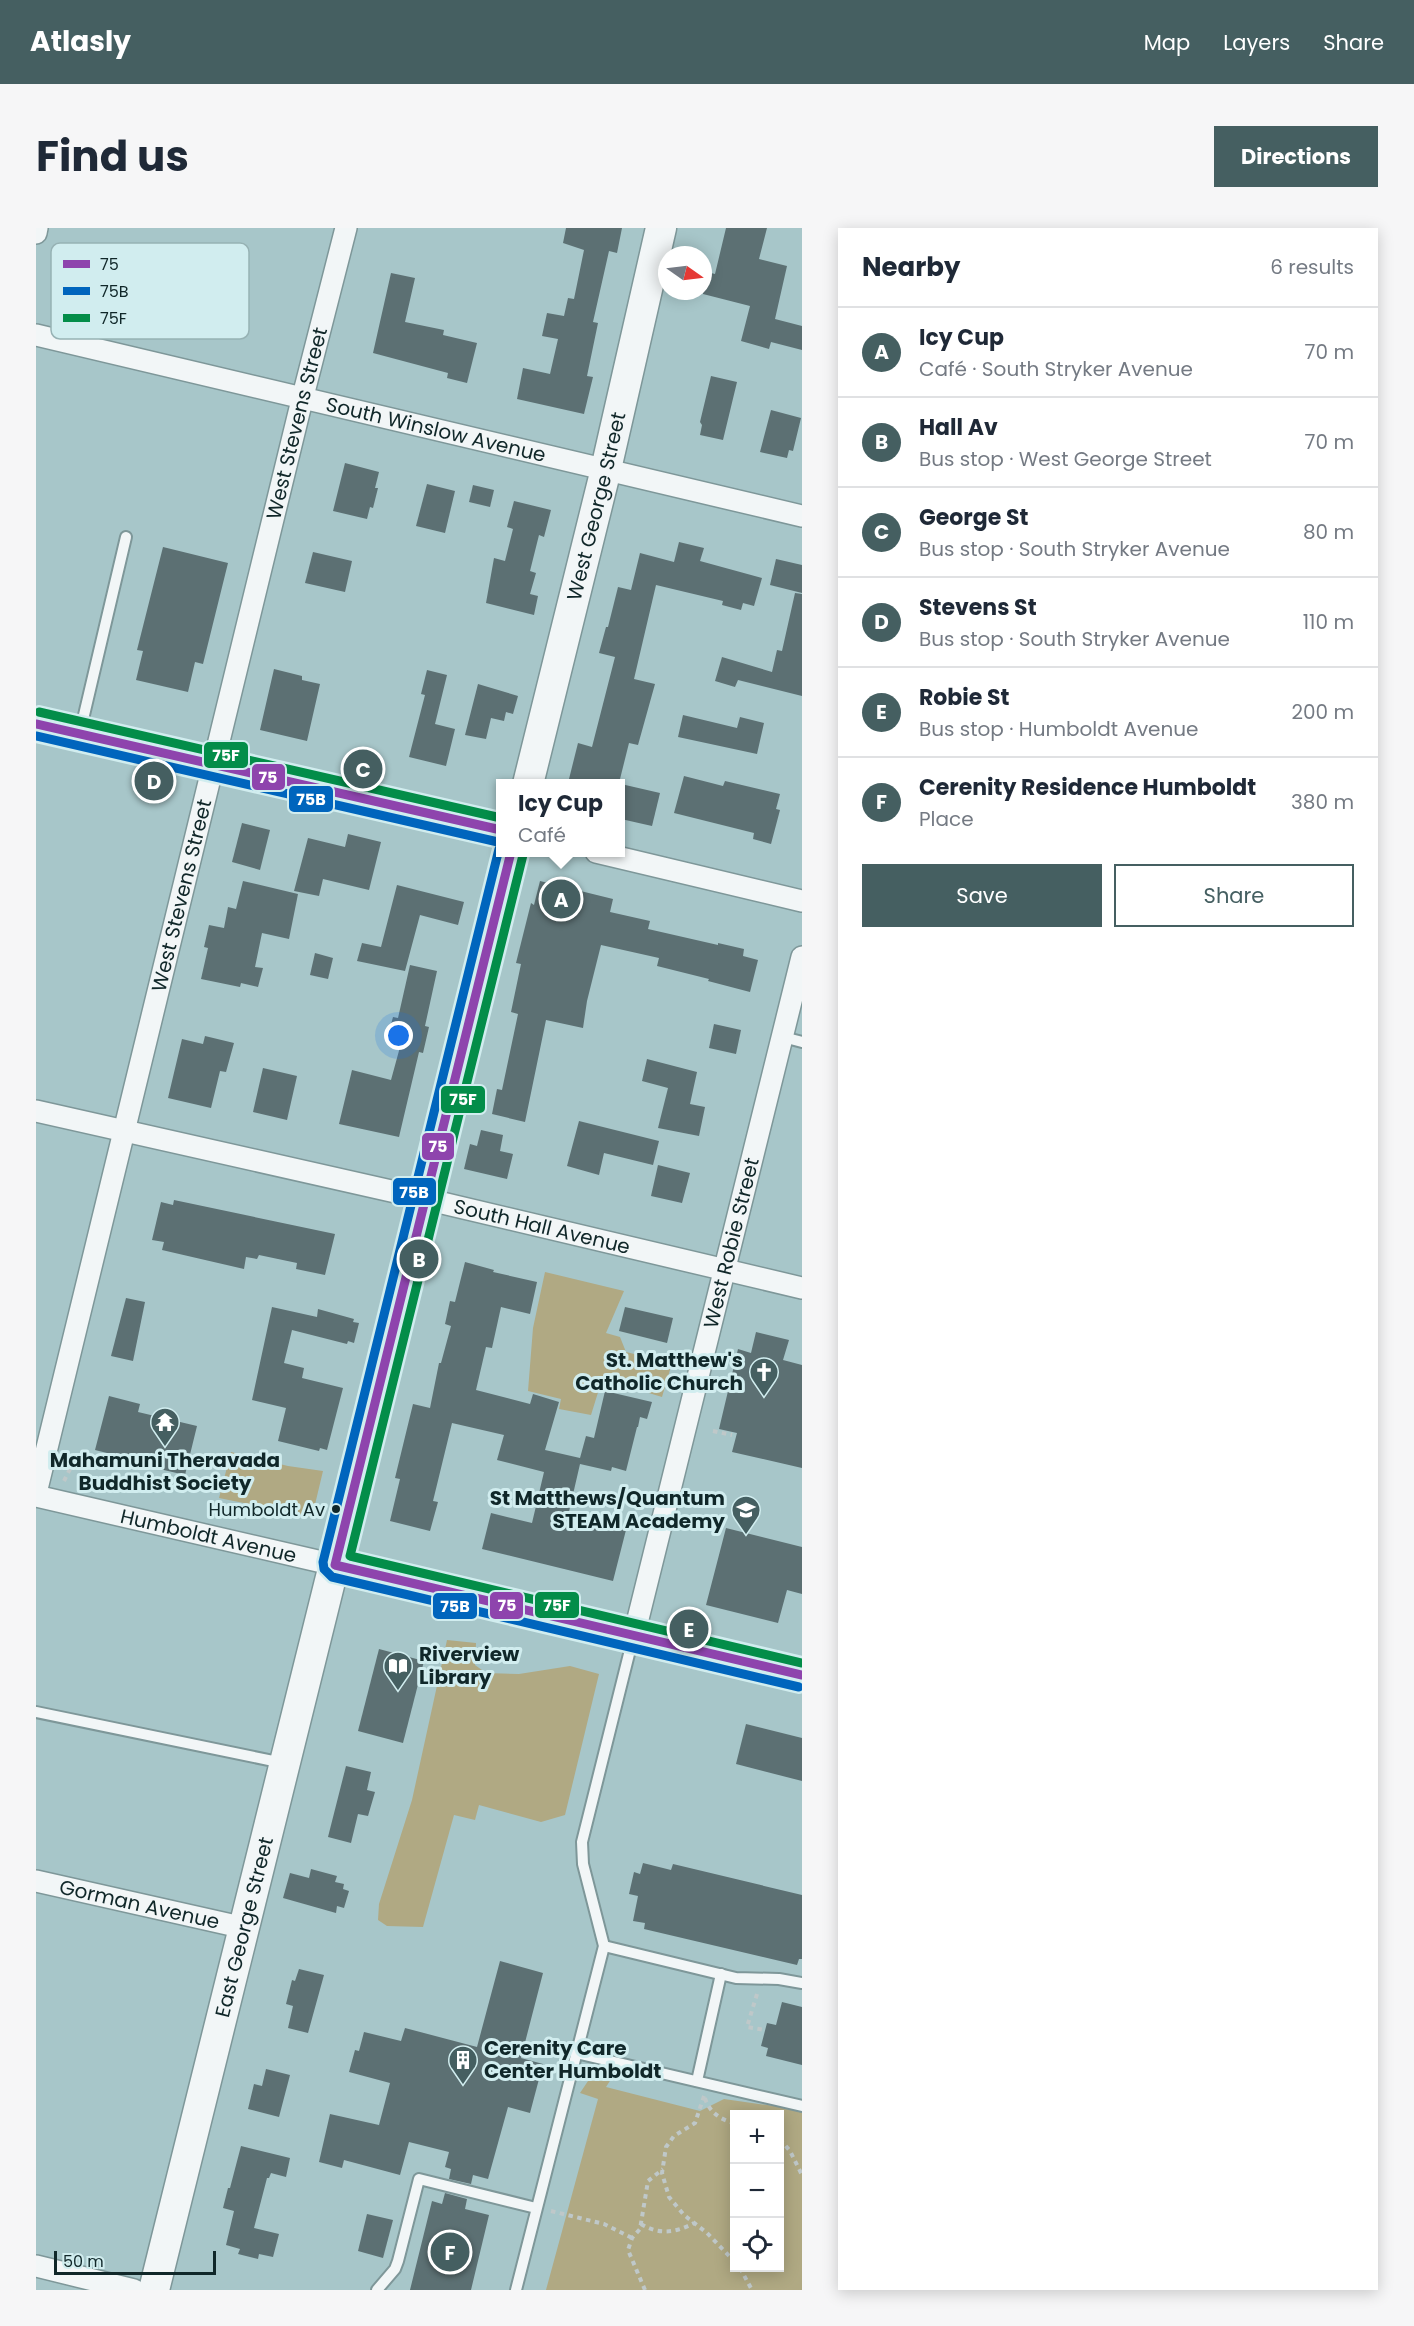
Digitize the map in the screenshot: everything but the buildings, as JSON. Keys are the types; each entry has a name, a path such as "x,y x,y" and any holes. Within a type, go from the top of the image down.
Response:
{"street":[{"path":"36,234 37,228"},
{"name":"West Stevens Street","path":"36,1495 302,400 346,228"},
{"name":"West George Street","path":"529,779 606,469 661,228"},
{"name":"South Winslow Avenue","path":"36,335 51,339"},
{"name":"South Winslow Avenue","path":"52,339 302,400 802,516"},
{"path":"36,724 496,830"},
{"path":"335,1565 510,857"},
{"path":"617,857 802,900"},
{"name":"West Robie Street","path":"634,1635 725,1270 792,1040 802,957"},
{"name":"South Hall Avenue","path":"36,1111 802,1288"},
{"name":"Humboldt Avenue","path":"36,1495 802,1675"},
{"name":"East George Street","path":"154,2290 335,1565"},
{"name":"Gorman Avenue","path":"36,1881 245,1928"},
{"path":"36,2266 134,2290"}],"lane":[{"path":"79,735 126,537"},
{"path":"516,2290 604,1946 583,1864 582,1842 634,1635"},
{"path":"36,1712 285,1763"},
{"path":"604,1946 721,1974 802,1983"},
{"path":"697,2081 721,1974"},
{"path":"576,2053 802,2106"},
{"path":"377,2290 395,2269 398,2261 419,2178 536,2208"}],"path":[{"path":"713,1431 732,1435"},
{"path":"64,1482 70,1469"},
{"path":"765,2030 747,2027 755,1994 767,1994"},
{"path":"730,2121 715,2114 708,2106 704,2094 695,2124 674,2136 666,2147 663,2169 669,2197 730,2256"},
{"path":"784,2144 802,2175"},
{"path":"645,2290 628,2250 632,2238 640,2229 643,2200 648,2181 663,2169"},
{"path":"536,2208 604,2224 632,2238"},
{"path":"641,2223 650,2230 666,2231 681,2230 694,2223"},
{"path":"742,2272 752,2290"}],"shaded area":[{"path":"545,1272 624,1291 606,1333 620,1337 626,1352 672,1363 662,1397 609,1381 600,1386 591,1415 559,1409 561,1399 528,1391 533,1328"},
{"path":"231,1452 288,1466 323,1471 312,1517 219,1498"},
{"path":"447,1640 476,1643 475,1665 486,1673 519,1674 570,1666 599,1674 565,1815 541,1822 479,1805 475,1820 454,1815 423,1927 387,1926 378,1920 379,1904 412,1800"},
{"path":"601,2071 615,2073 606,2087 700,2111 724,2099 802,2110 802,2290 546,2290 598,2099 580,2093 590,2078"}],"transit line":[{"name":"75F","path":"39,712 496,817"},
{"name":"75","path":"36,724 496,829"},
{"name":"75B","path":"36,736 496,842"},
{"name":"75B","path":"497,857 323,1562 324,1569 332,1577 799,1687"},
{"name":"75","path":"510,857 335,1565 802,1675"},
{"name":"75F","path":"523,857 350,1556 802,1663"}],"place":[{"name":"George St","path":"363,769"},
{"name":"Stevens St","path":"154,781"},
{"name":"Icy Cup","path":"561,899"},
{"name":"Hall Av","path":"419,1259"},
{"name":"St. Matthew's Catholic Church","path":"764,1398"},
{"name":"Mahamuni Theravada Buddhist Society","path":"165,1448"},
{"name":"Humboldt Av","path":"336,1509"},
{"name":"St Matthews/Quantum STEAM Academy","path":"746,1536"},
{"name":"Robie St","path":"689,1629"},
{"name":"Riverview Library","path":"398,1692"},
{"name":"Cerenity Care Center Humboldt","path":"463,2086"},
{"name":"Cerenity Residence Humboldt","path":"450,2252"}]}
